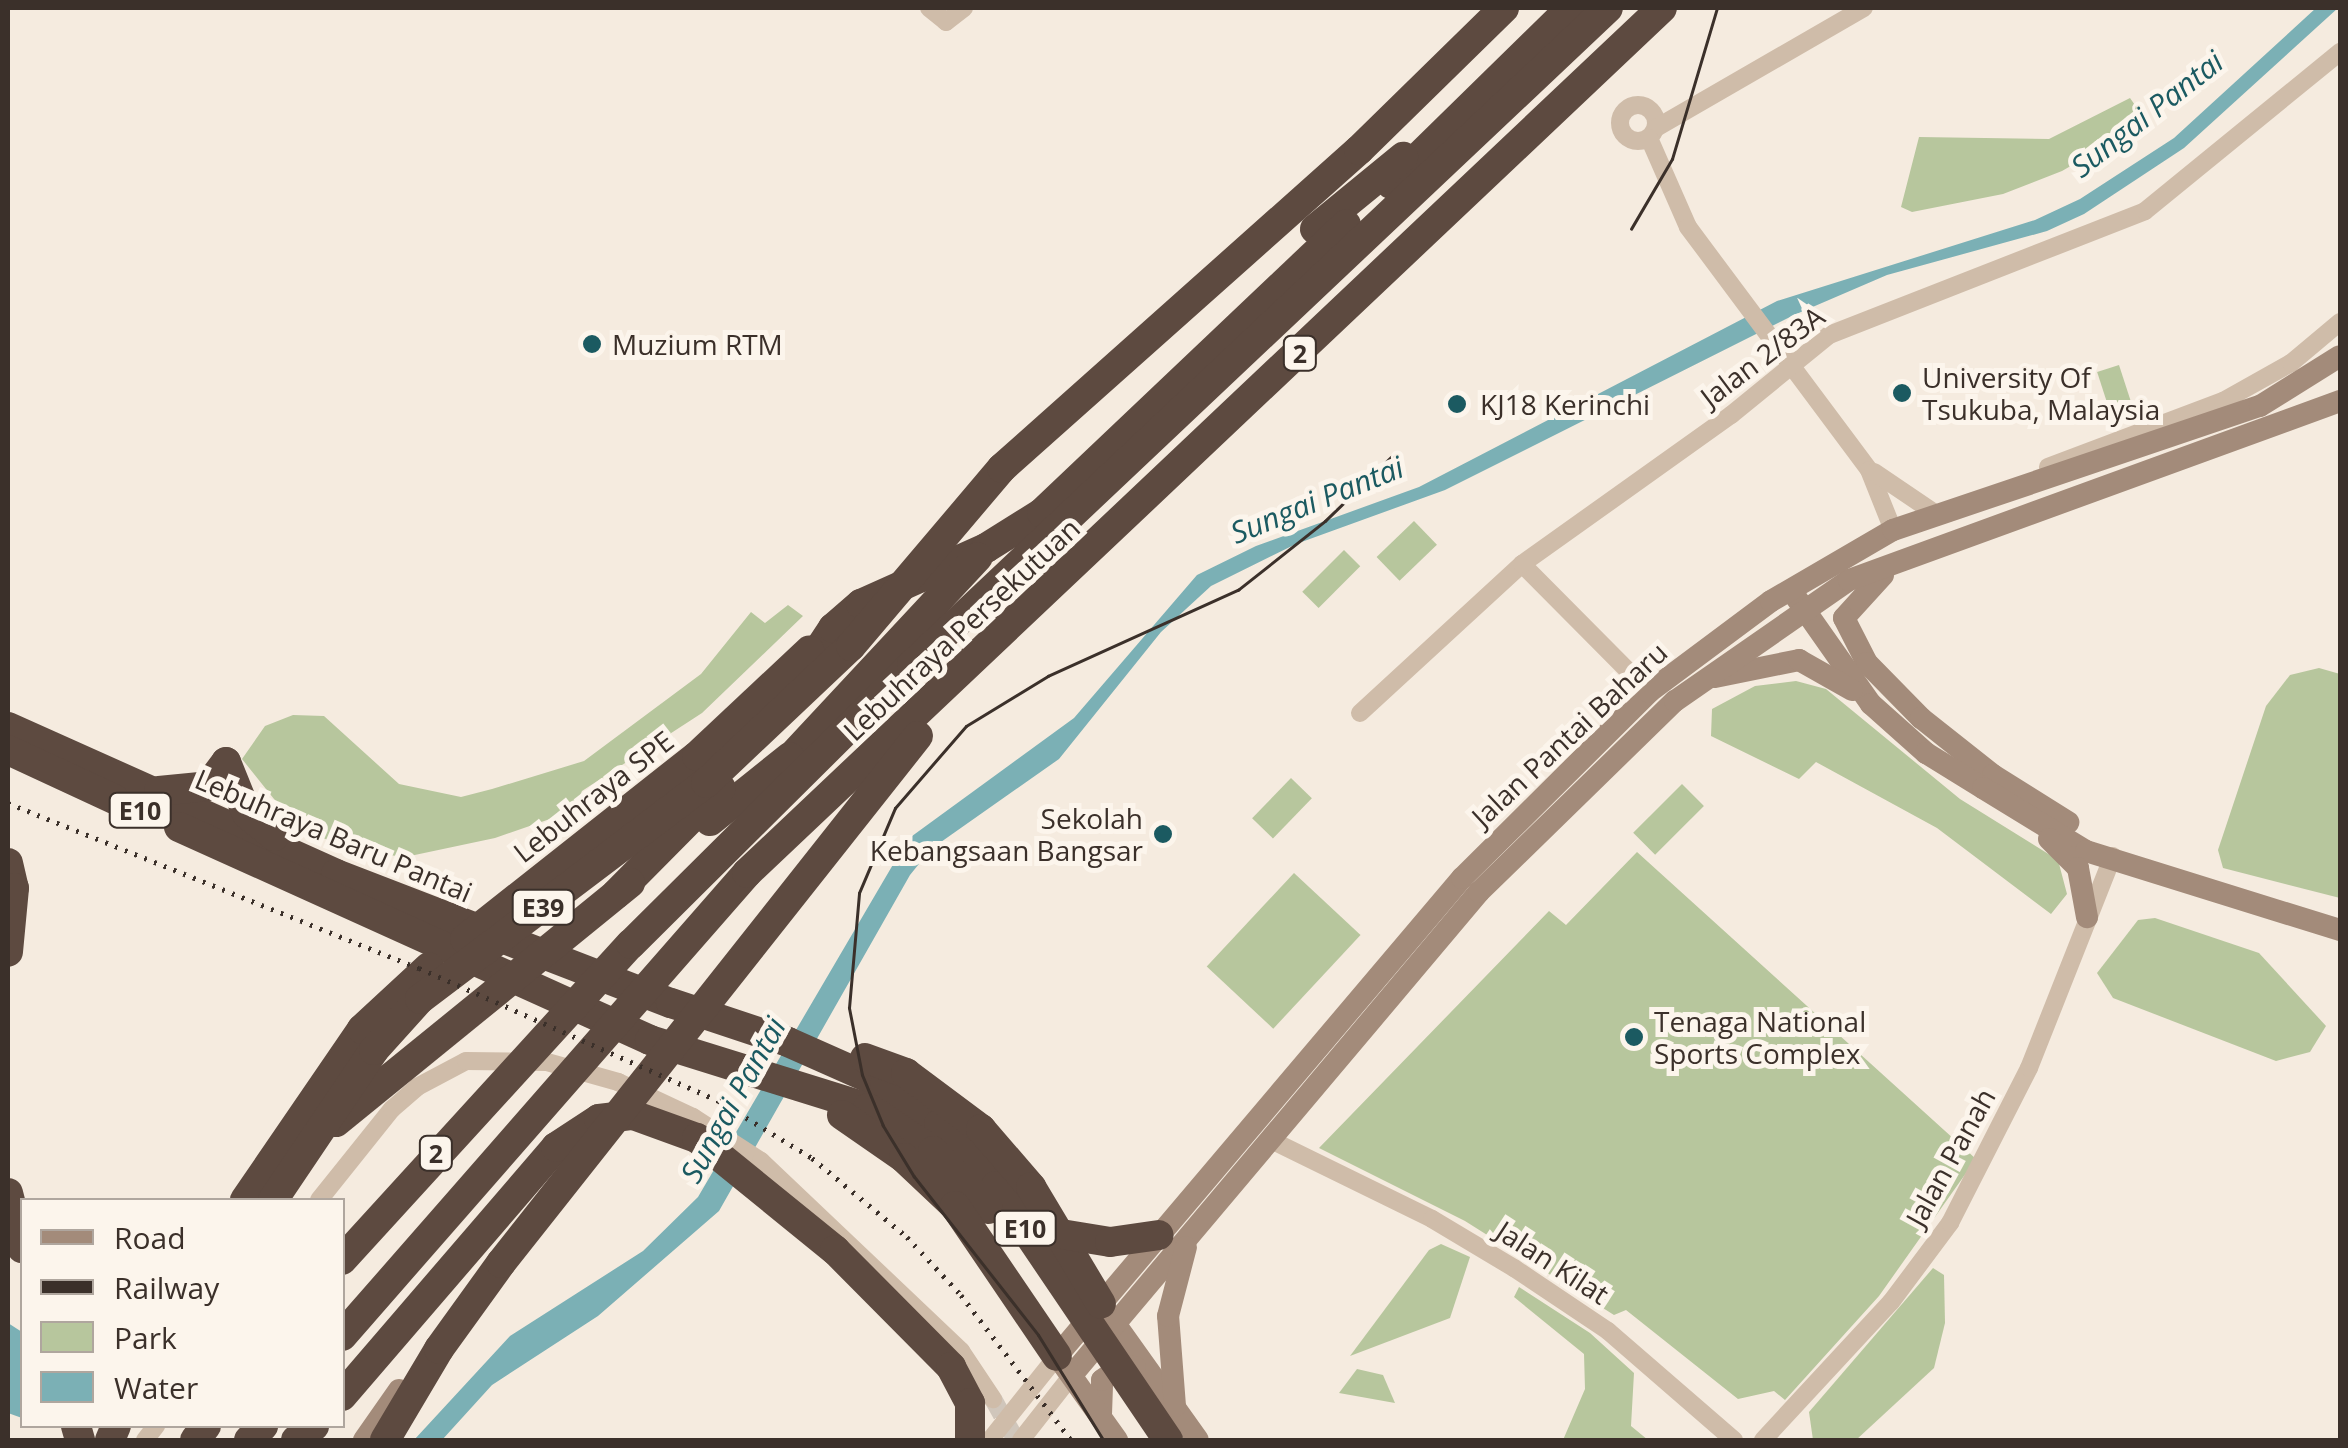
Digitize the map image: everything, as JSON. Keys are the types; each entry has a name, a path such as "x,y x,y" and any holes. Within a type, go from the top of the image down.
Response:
{"highway":[{"path":"842,637 1002,468 1371,138 1504,8"},
{"path":"616,894 715,796 842,637 885,591 1026,525 1571,8"},
{"name":"Lebuhraya Persekutuan","path":"345,1257 642,934 912,664 1608,8"},
{"name":"Lebuhraya Persekutuan","path":"345,1333 776,845 972,666 1666,8"},
{"path":"1308,260 1458,130 1512,96"},
{"path":"642,934 790,758 1066,464 1386,166 1427,143"},
{"name":"Lebuhraya SPE","path":"246,1198 362,1029 395,994 842,637"},
{"name":"Lebuhraya SPE","path":"274,1198 374,1050 420,999 706,783 842,637"},
{"path":"385,1440 439,1348 502,1263 972,666"},
{"name":"Lebuhraya Baru Pantai","path":"8,726 151,794 336,874 671,1004 790,1042 885,1085 957,1142 996,1186 1168,1440"},
{"name":"Lebuhraya Baru Pantai","path":"8,750 650,1040 762,1071 868,1108 917,1140 976,1194 1145,1440"},
{"path":"238,1198 790,758"},
{"path":"151,794 208,786 226,762 250,818 336,874"},
{"path":"8,863 14,888 8,952"},
{"path":"790,1042 852,1055 906,1073 981,1130 1031,1187 1055,1233 1108,1314"},
{"path":"811,1088 904,1158 954,1206 1008,1276 1064,1365"},
{"path":"345,1392 462,1252 566,1139 599,1119 633,1115 678,1128 728,1160 913,1314 962,1385 970,1403 970,1440"},
{"path":"8,1193 20,1240"},
{"path":"1055,1233 1098,1242 1158,1235"},
{"path":"1008,1276 1030,1294 1054,1289 1067,1266 1055,1233"},
{"path":"345,1358 410,1261"}],"main road":[{"name":"Jalan Pantai Baharu","path":"1108,1314 1158,1235 1462,878 1649,692 1893,530 2039,485 2260,406 2340,356"},
{"name":"Jalan Pantai Baharu","path":"1064,1365 1108,1314 1194,1230 1479,892 1582,786 1796,598 2340,401"},
{"path":"1914,553 1868,586 1844,618 1857,649 1895,693 1993,775 2111,854"},
{"path":"1796,598 1871,704"},
{"path":"1700,682 1799,660 1830,673 1926,753 2086,851 2111,854 2275,914 2340,930"},
{"path":"2009,804 2078,868 2087,917"},
{"path":"1174,1406 1168,1316 1194,1230"},
{"path":"364,1440 448,1320 502,1263"},
{"path":"1108,1314 1198,1440"},
{"path":"1064,1365 1117,1440"},
{"path":"1102,1418 1098,1392 1110,1372 1132,1366 1154,1378"}],"street":[{"path":"929,8 946,22 964,8"},
{"path":"1864,8 1652,133 1688,227 1747,313 1869,470 1893,530"},
{"name":"Jalan 2/83A","path":"1360,713 1522,564 1791,370 1829,334 2154,206 2340,52"},
{"path":"1977,504 2030,473 2222,401 2291,363 2340,322"},
{"path":"2289,422 2340,388"},
{"path":"1869,470 1939,516"},
{"path":"1522,564 1649,692"},
{"name":"Jalan Panah","path":"1768,1435 1891,1302 1950,1223 2029,1068 2111,854"},
{"path":"321,1198 392,1109 439,1073 466,1060 547,1062 655,1096 747,1152 913,1314 961,1350 993,1399"},
{"name":"Jalan Kilat","path":"1270,1140 1463,1236 1563,1300 1734,1440"},
{"path":"990,1440 1018,1401 1064,1365"},
{"path":"1021,1440 1064,1365"}],"green space":[{"path":"2130,98 2137,108 2131,117 2095,152 2062,171 2003,194 1912,212 1901,207 1919,137 2049,139"},
{"path":"2119,365 2133,408 2111,415 2097,372"},
{"path":"1414,521 1437,545 1400,581 1377,557"},
{"path":"1344,550 1360,566 1319,608 1302,592"},
{"path":"788,605 803,616 702,713 582,791 573,811 495,838 410,856 369,855 298,829 242,759 265,726 293,715 324,716 399,784 461,797 492,789 584,761 701,674 751,612 765,623"},
{"path":"2319,668 2340,674 2340,898 2223,868 2218,850 2266,706 2290,675"},
{"path":"1796,681 1826,689 1960,799 2058,860 2067,894 2051,914 1937,828 1816,762 1799,779 1711,736 1712,709 1755,686"},
{"path":"1291,778 1312,798 1273,838 1252,818"},
{"path":"1682,784 1704,806 1655,855 1633,833"},
{"name":"Tenaga National Sports Complex","path":"1637,852 1976,1159 1879,1296 1785,1400 1774,1391 1738,1399 1626,1310 1614,1315 1465,1221 1319,1148 1549,911 1566,925"},
{"path":"1294,873 1361,935 1273,1029 1207,967"},
{"path":"2155,918 2259,953 2326,1026 2310,1052 2276,1061 2113,998 2097,973 2138,920"},
{"path":"1441,1244 1470,1257 1450,1318 1350,1356 1429,1250"},
{"path":"1933,1268 1944,1275 1945,1323 1934,1368 1856,1440 1813,1440 1809,1412"},
{"path":"1519,1287 1590,1333 1634,1373 1631,1426 1648,1440 1563,1440 1585,1389 1584,1354 1514,1297"},
{"path":"1357,1369 1383,1375 1395,1403 1339,1393"}],"water":[{"path":"2316,8 2338,8 2184,148 2084,214 2047,231 1887,275 1794,315 1445,490 1296,544 1211,586 1161,632 1059,759 931,849 910,875 719,1211 598,1316 492,1385 442,1440 414,1440 510,1336 643,1251 698,1197 908,839 1074,718 1197,575 1256,546 1419,487 1777,301 2035,220 2080,199 2174,138"},
{"path":"8,1323 20,1331 20,1417 8,1413"}],"tunnel":[{"path":"993,1399 1016,1440"}],"tram line":[{"path":"1631,229 1672,159 1717,8"},
{"path":"1103,1440 1038,1335 914,1177 883,1126 862,1075 849,1008 859,893 895,808 966,726 1048,676 1238,590 1325,521 1392,456"}],"railway":[{"path":"8,803 419,968 719,1101 812,1158 907,1237 961,1295 1071,1440"}],"place":[{"name":"Muzium RTM","path":"592,344"},
{"name":"University Of Tsukuba, Malaysia","path":"1902,393"},
{"name":"KJ18 Kerinchi","path":"1457,404"},
{"name":"Sekolah Kebangsaan Bangsar","path":"1163,834"},
{"name":"Tenaga National Sports Complex","path":"1634,1037"}],"water label":[{"name":"Sungai Pantai","path":"2147,114"},
{"name":"Sungai Pantai","path":"1317,500"},
{"name":"Sungai Pantai","path":"733,1100"}]}
